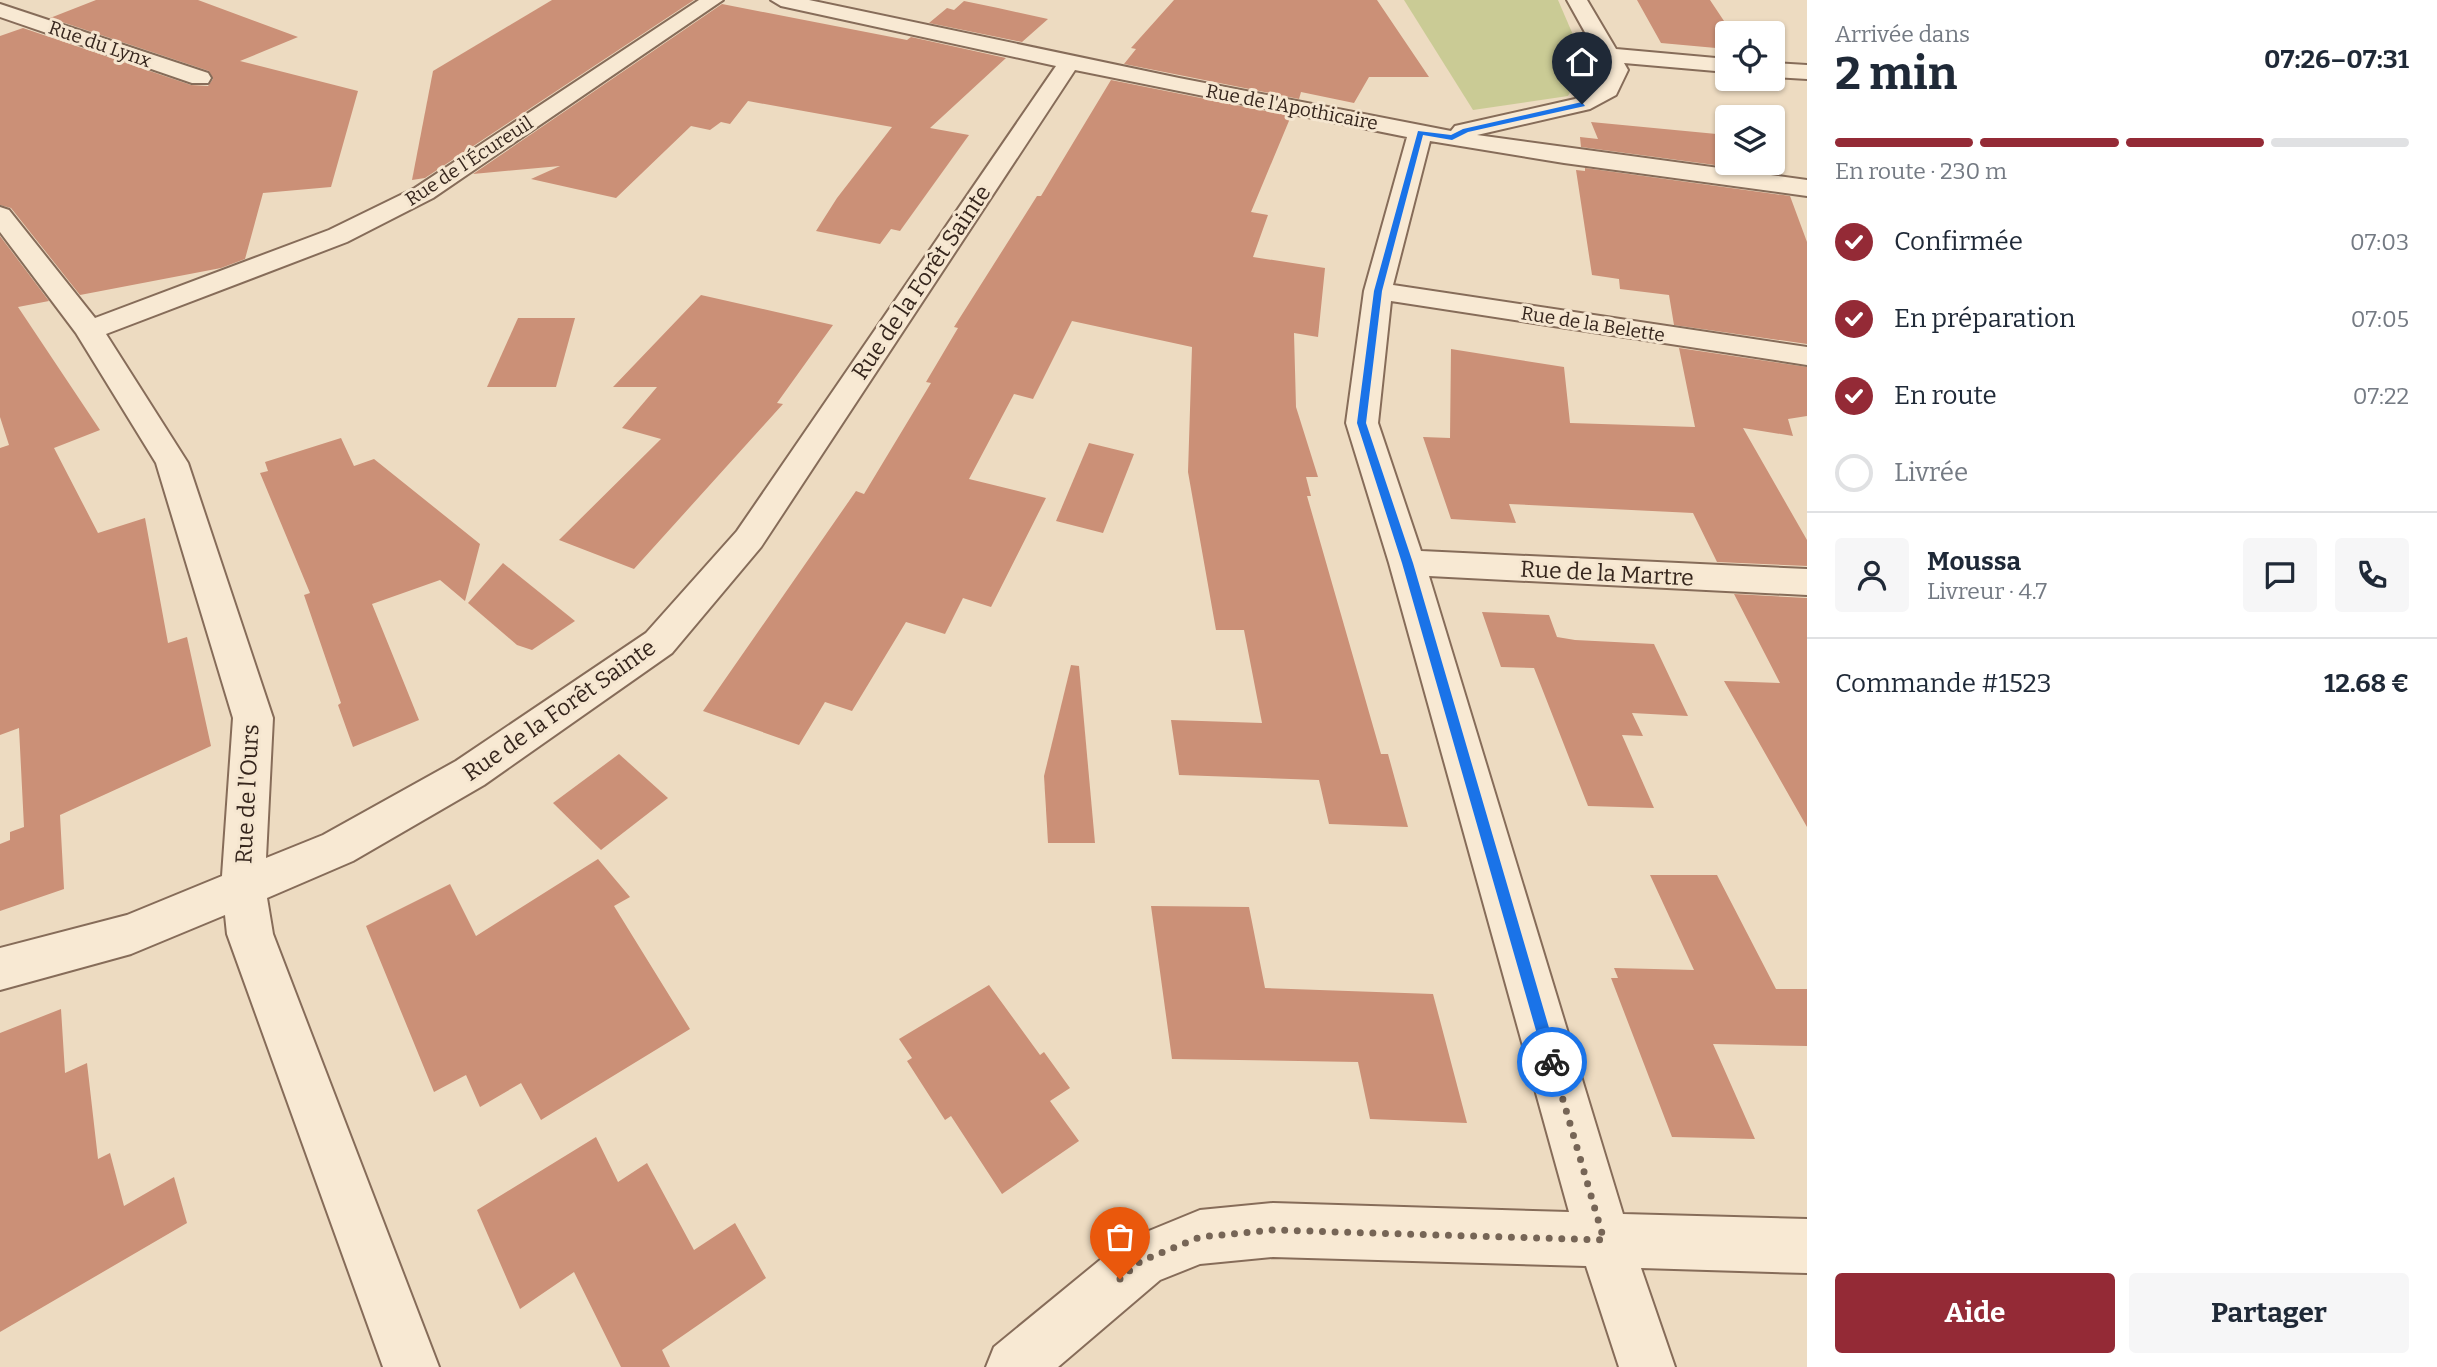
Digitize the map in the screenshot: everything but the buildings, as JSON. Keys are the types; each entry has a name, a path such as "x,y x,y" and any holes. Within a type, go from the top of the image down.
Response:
{"street":[{"name":"Rue de l'Écureuil","path":"89,330 338,236 424,193 713,0"},
{"name":"Rue de l'Apothicaire","path":"781,0 1069,63 1436,135 1807,188"},
{"path":"1577,0 1617,70 1608,90 1582,104 1436,135 1378,291 1362,423 1407,563 1604,1240 1647,1367"},
{"name":"Rue du Lynx","path":"0,10 200,78"},
{"path":"1608,55 1715,65"},
{"name":"Rue de la Forêt Sainte","path":"0,969 131,933 338,848 470,773 659,643 749,539 1069,63"},
{"path":"1785,70 1807,72"},
{"name":"Rue de l'Ours","path":"0,215 89,330 172,463 253,718 243,887 250,934 411,1367"},
{"name":"Rue de la Belette","path":"1378,291 1807,356"},
{"name":"Rue de la Martre","path":"1407,563 1807,582"},
{"path":"1014,1367 1141,1261 1200,1237 1273,1230 1807,1246"}],"green space":[{"path":"1404,0 1558,0 1586,65 1568,96 1473,110"}],"way so far":[{"path":"1120,1279 1141,1261 1200,1237 1273,1230 1604,1240 1552,1062"}],"route":[{"path":"1552,1062 1407,563 1362,423 1378,291 1420,132 1452,138 1465,130 1582,104"}]}
